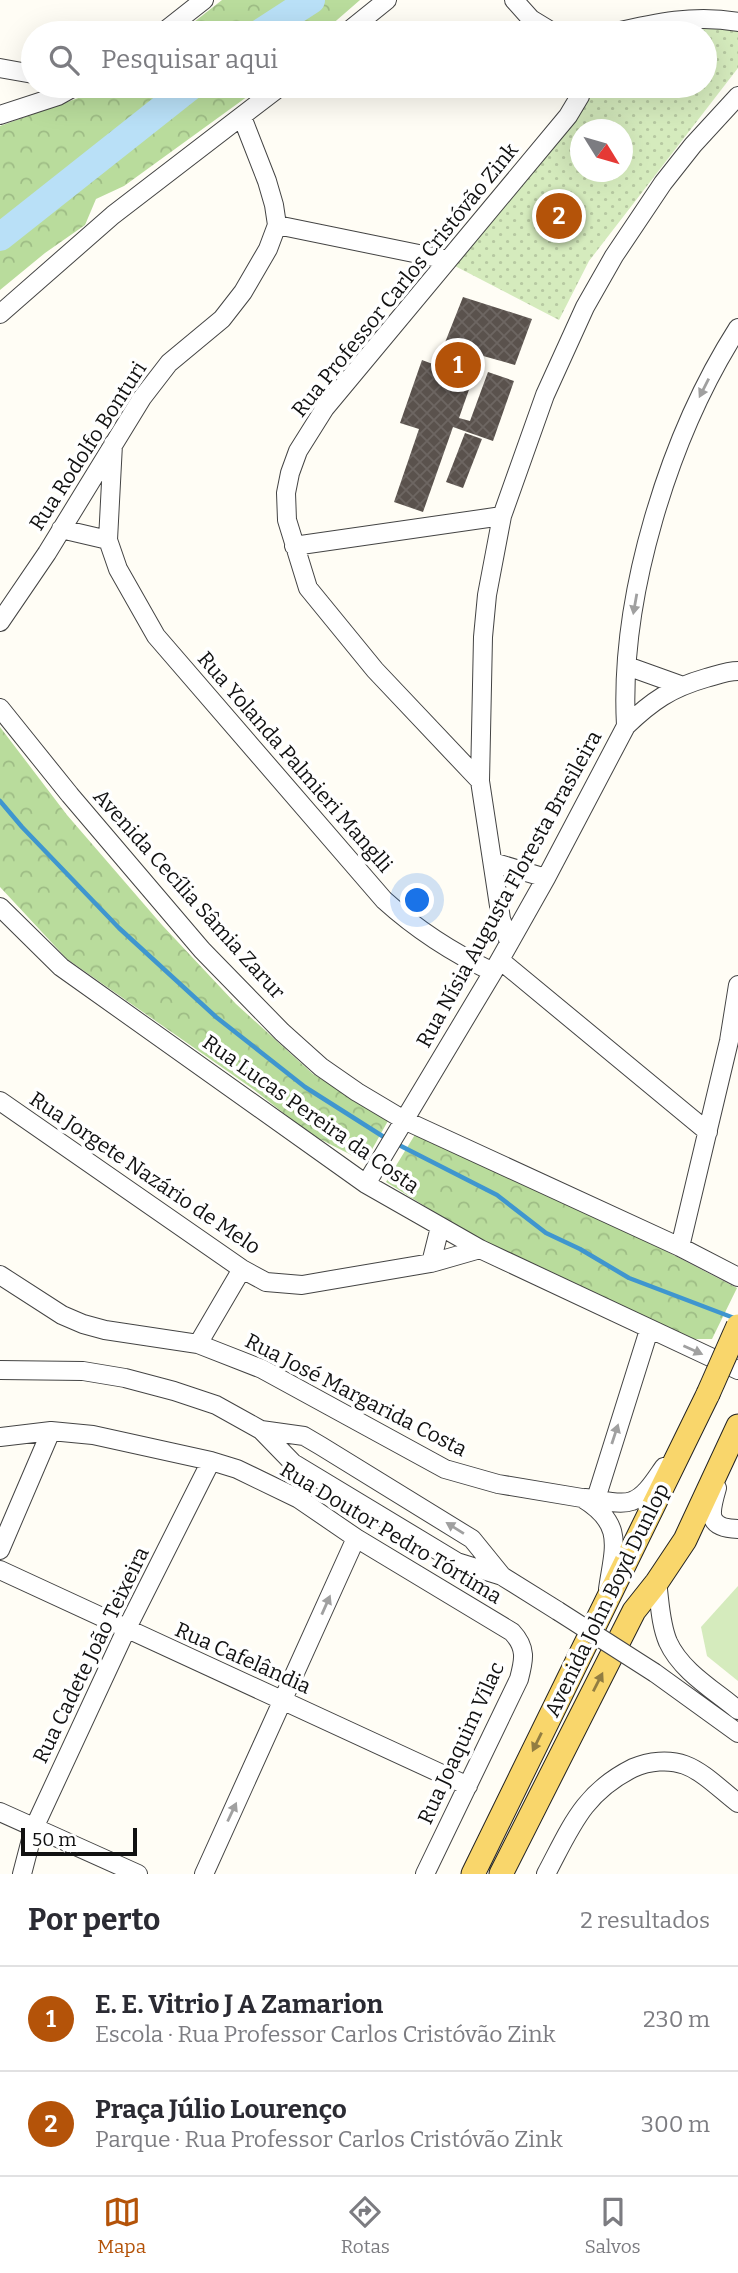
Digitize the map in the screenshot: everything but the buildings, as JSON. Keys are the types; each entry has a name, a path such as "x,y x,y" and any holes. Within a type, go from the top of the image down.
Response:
{"main road":[{"name":"Avenida John Boyd Dunlop","path":"473,1874 708,1394 738,1325"},
{"name":"Avenida John Boyd Dunlop","path":"500,1874 634,1611 685,1540 734,1434"}],"street":[{"path":"177,21 204,0"},
{"path":"361,21 387,0"},
{"path":"514,0 528,21"},
{"path":"669,21 715,18 738,22"},
{"path":"0,68 21,72"},
{"path":"509,942 501,919 480,781 483,637 487,595 502,516 545,394 585,307 614,256 663,183 738,96"},
{"path":"0,116 52,98"},
{"path":"0,314 113,215 266,98"},
{"name":"Rua Professor Carlos Cristóvão Zink","path":"480,781 375,670 308,588 287,520 286,494 298,451 325,408 568,116 579,98"},
{"path":"242,117 267,181 277,225 448,260"},
{"name":"Rua Rodolfo Bonturi","path":"0,622 142,398 169,363 222,319 243,292 268,249 277,225"},
{"path":"626,726 627,666 639,583 659,504 696,403 738,328"},
{"name":"Rua Yolanda Palmieri Manglli","path":"113,444 108,540 118,569 156,636 360,873 404,918 473,962 497,966 708,1132"},
{"path":"294,546 502,516"},
{"path":"61,529 108,540"},
{"path":"627,666 680,685"},
{"name":"Rua Nísia Augusta Floresta Brasileira","path":"366,1184 497,966 626,726 643,710 680,685 729,671 738,671"},
{"name":"Avenida Cecília Sâmia Zarur","path":"0,708 202,950 321,1068 401,1125 680,1247 738,1277"},
{"path":"493,862 546,878"},
{"name":"Rua Lucas Pereira da Costa","path":"0,907 61,967 366,1184 480,1250 738,1370"},
{"path":"680,1247 733,1041 738,985"},
{"name":"Rua Jorgete Nazário de Melo","path":"0,1101 242,1269 266,1282 302,1285 430,1263 480,1250"},
{"path":"430,1263 440,1227"},
{"path":"198,1344 242,1269"},
{"name":"Rua José Margarida Costa","path":"2,1279 62,1315 83,1324 198,1344 262,1369 444,1469 498,1484 590,1501 633,1501 644,1493 687,1436"},
{"path":"607,1600 614,1541 612,1528 608,1519 590,1501 649,1330"},
{"path":"0,1370 83,1371 125,1378 216,1405 261,1430 293,1463 457,1562 502,1576 655,1673 738,1733"},
{"path":"261,1430 304,1436 321,1446 472,1539 502,1576"},
{"path":"0,1550 51,1431"},
{"name":"Rua Doutor Pedro Tórtima","path":"0,1437 51,1431 93,1435 237,1469 299,1499 356,1538 512,1633"},
{"path":"734,1434 711,1511 712,1517 719,1525 738,1529"},
{"name":"Rua Cadete João Teixeira","path":"22,1874 34,1828 126,1630 211,1461"},
{"path":"204,1874 356,1538"},
{"name":"Rua Cafelândia","path":"0,1570 468,1786"},
{"path":"657,1582 668,1642 687,1669 738,1710"},
{"name":"Rua Joaquim Vilac","path":"425,1874 519,1679 524,1650 519,1639 512,1633"},
{"path":"547,1874 574,1820 593,1794 616,1777 640,1765 675,1762 689,1766 738,1803"},
{"path":"0,1812 138,1874"}],"green space":[{"path":"222,0 360,0 336,21 195,21"},
{"path":"717,26 738,28 738,68 717,95"},
{"path":"78,98 245,98 124,186 96,199 85,225 0,290 0,126"},
{"path":"585,98 715,98 589,261 559,320 453,265 570,125 570,182 633,182 633,119 574,119"},
{"path":"0,727 67,815 162,925 236,1004 313,1074 389,1119 365,1162 310,1134 253,1089 67,959 0,887"},
{"path":"416,1133 664,1250 737,1288 712,1339 692,1339 645,1319 473,1236 386,1182"},
{"path":"738,1586 738,1681 707,1656 701,1627"}],"waterway":[{"path":"279,21 311,0"},
{"path":"0,237 176,98"},
{"path":"0,801 119,928 216,1017 305,1087 387,1139"},
{"path":"395,1143 497,1195 546,1233 580,1249 629,1278 734,1318"}],"place":[{"name":"Praça Júlio Lourenço","path":"559,216"},
{"name":"E. E. Vitrio J A Zamarion","path":"458,365"}]}
